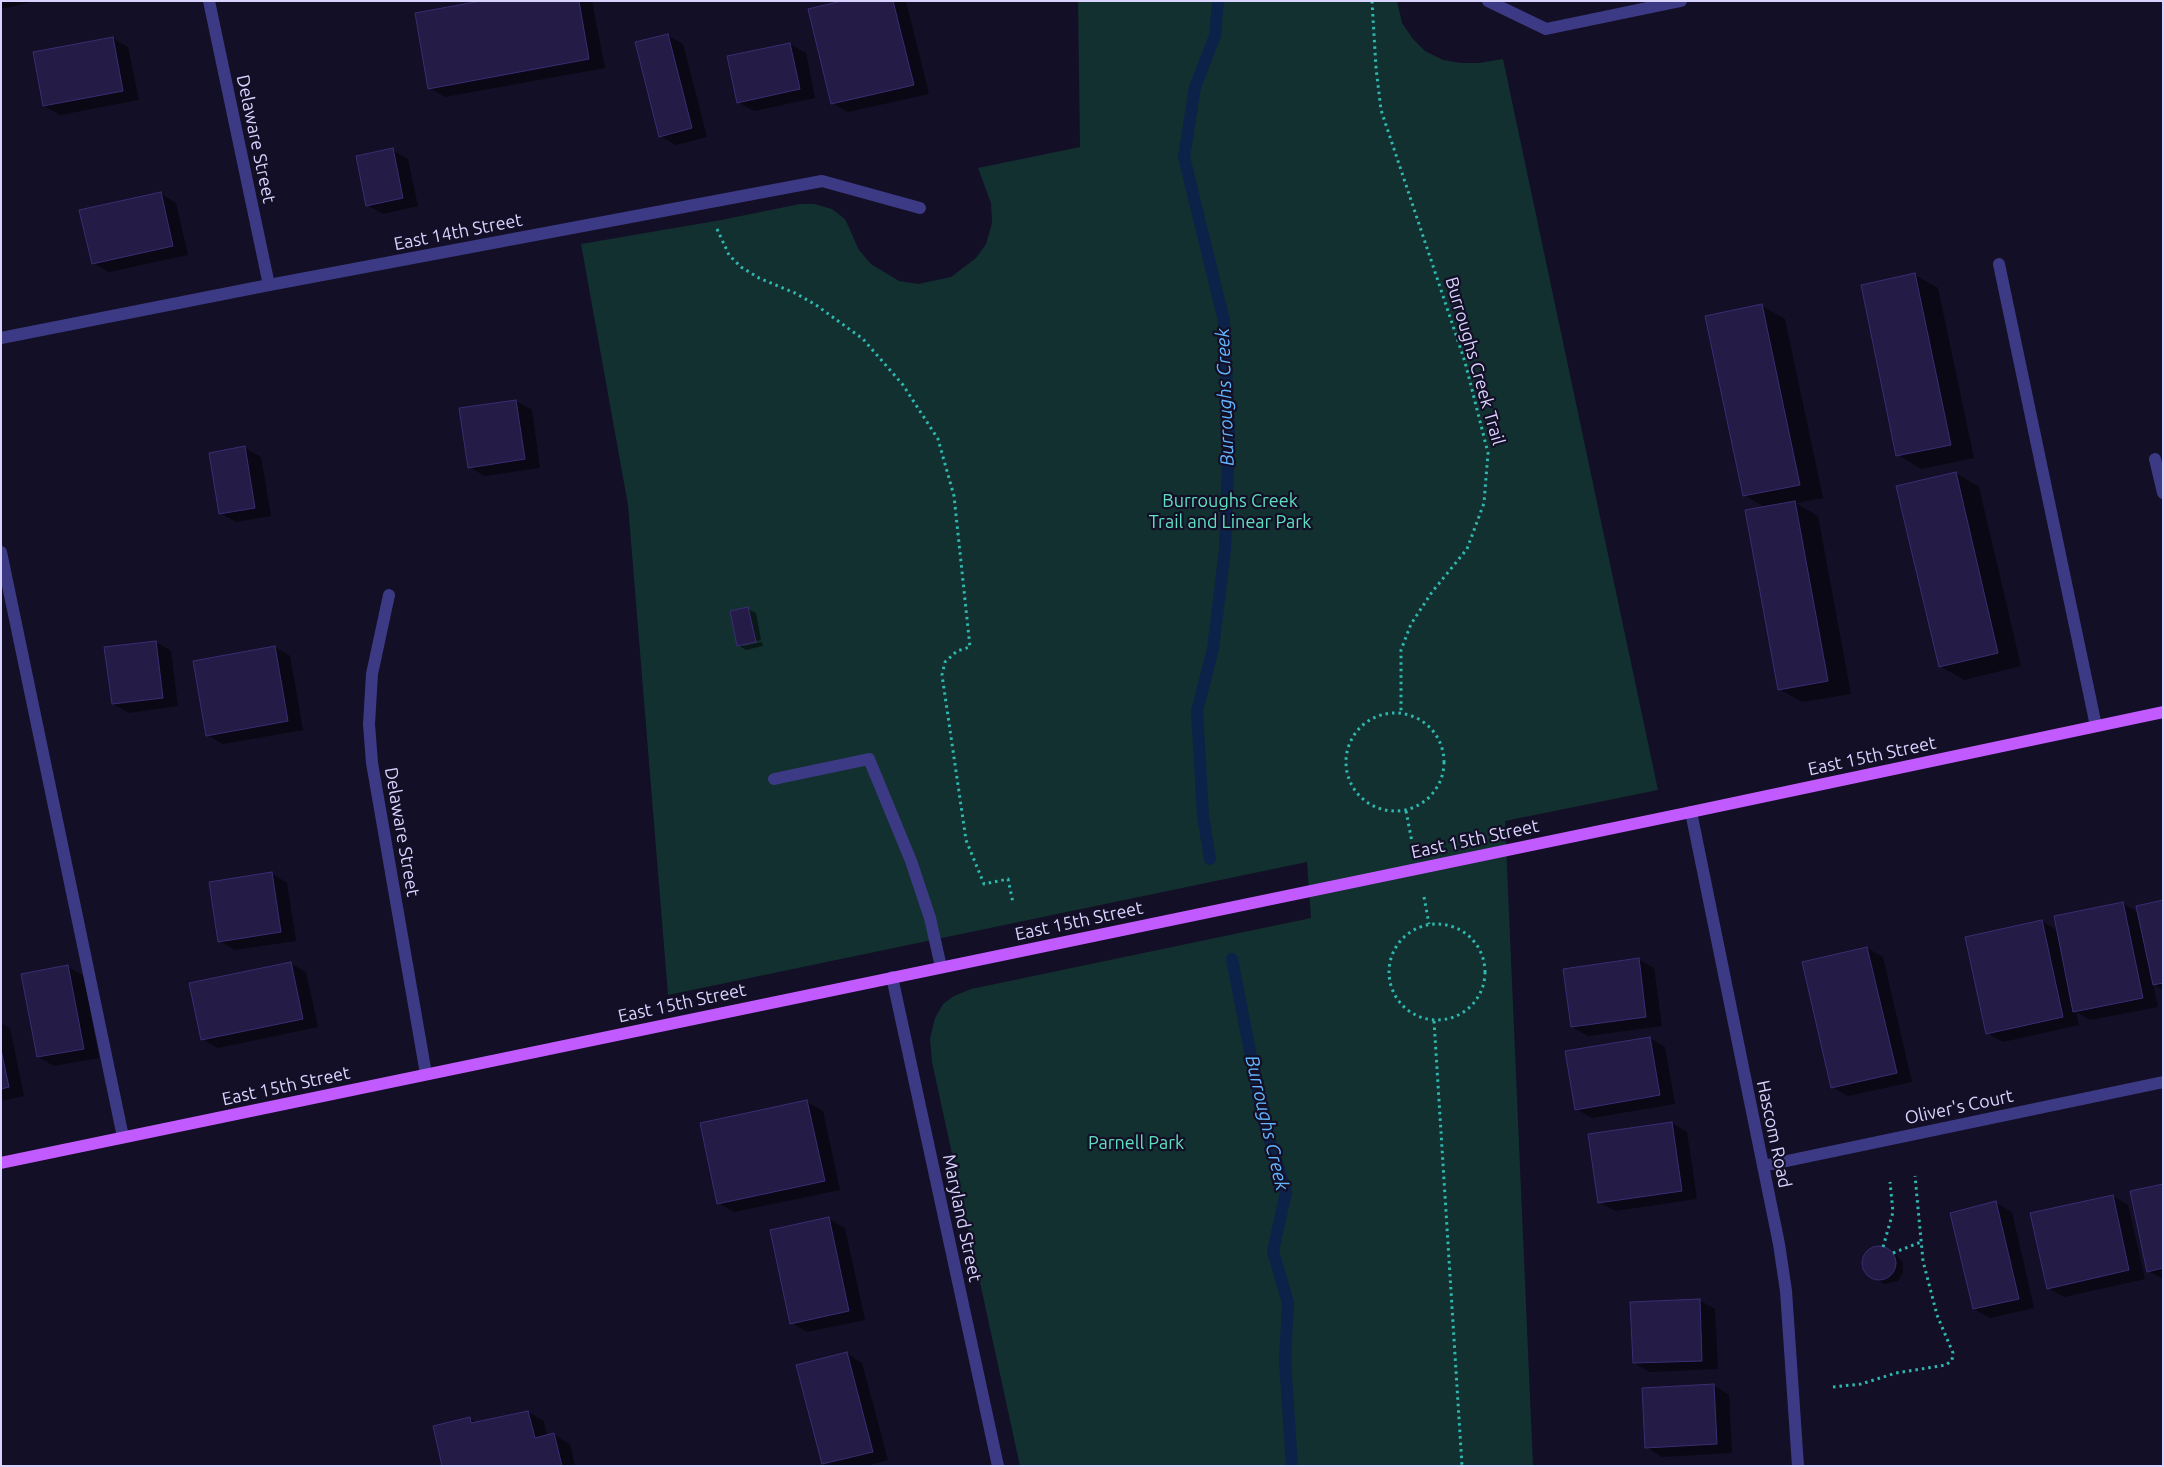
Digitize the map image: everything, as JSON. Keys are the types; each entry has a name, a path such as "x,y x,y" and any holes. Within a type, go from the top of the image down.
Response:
{"main road":[{"name":"East 15th Street","path":"1,1163 1691,812 2163,712"}],"street":[{"name":"Delaware Street","path":"209,1 269,285"},
{"path":"1488,1 1546,29 1681,1"},
{"name":"East 14th Street","path":"1,338 269,285 822,181 920,208"},
{"path":"1999,264 2096,726"},
{"path":"2155,459 2163,493"},
{"path":"1,552 123,1137"},
{"name":"Delaware Street","path":"389,596 372,674 370,724 372,763 426,1074"},
{"path":"774,779 869,759 911,861 930,918 941,968"},
{"name":"Hascom Road","path":"1691,812 1779,1244 1786,1291 1798,1466"},
{"name":"Maryland Street","path":"892,977 998,1466"},
{"name":"Oliver's Court","path":"1763,1166 2163,1082"}],"path":[{"name":"Burroughs Creek Trail","path":"1372,1 1376,68 1381,110 1465,362 1488,453 1484,503 1467,549 1432,592 1411,624 1401,650 1400,713"},
{"path":"707,203 729,255 741,267 759,278 796,293 816,305 863,339 904,385 938,439 954,496 970,647 957,651 945,662 942,675 966,840 984,884 1008,879 1013,903"},
{"path":"1400,713 1416,717 1428,726 1438,738 1444,753 1445,768 1440,783 1432,796 1420,805 1406,811 1395,812 1369,805 1356,793 1348,779 1346,762 1348,746 1357,732 1368,721 1384,714 1400,713"},
{"path":"1442,923 1454,926 1465,932 1476,943 1483,957 1485,972 1482,988 1475,1001 1464,1012 1450,1019 1434,1021 1418,1017 1405,1009 1395,997 1389,983 1388,967 1392,952 1401,939 1414,929 1429,924 1442,923"},
{"path":"1434,1021 1462,1466"},
{"path":"1833,1387 1861,1384 1896,1373 1946,1365 1952,1360 1953,1353 1937,1315 1930,1288 1921,1242 1915,1176"},
{"path":"1883,1247 1893,1212 1890,1182"},
{"path":"1893,1253 1921,1242"}],"green space":[{"name":"Burroughs Creek Trail and Linear Park","path":"1078,1 1397,1 1402,23 1413,39 1425,51 1443,60 1461,63 1479,63 1503,59 1658,790 1505,821 1533,1466 1020,1466 932,1062 930,1039 935,1018 943,1004 954,996 971,989 1311,918 1307,862 668,995 628,505 581,244 721,220 800,204 814,204 832,209 845,219 859,250 871,264 899,281 918,284 951,277 976,258 986,244 992,223 991,203 978,168 1080,147"}],"building":[{"path":"481,1 579,1 589,59 428,89 415,13"},
{"path":"842,1 893,1 914,85 831,104 808,9"},
{"path":"668,34 692,128 659,137 635,42"},
{"path":"113,37 123,91 43,106 33,52"},
{"path":"790,43 800,89 737,103 727,56"},
{"path":"393,148 403,198 366,206 356,156"},
{"path":"161,192 173,246 92,264 79,210"},
{"path":"1915,273 1951,445 1896,456 1861,285"},
{"path":"1762,304 1800,485 1743,496 1705,316"},
{"path":"516,400 525,459 468,468 459,408"},
{"path":"245,446 255,508 219,514 209,453"},
{"path":"1956,472 1998,653 1939,667 1896,486"},
{"path":"1795,501 1828,681 1778,690 1745,510"},
{"path":"748,607 756,642 737,646 730,611"},
{"path":"156,641 163,698 112,704 104,647"},
{"path":"275,646 288,721 206,736 193,661"},
{"path":"272,872 281,932 218,942 209,882"},
{"path":"2163,900 2163,983 2153,985 2136,906"},
{"path":"2123,902 2143,998 2073,1012 2054,916"},
{"path":"2042,920 2063,1017 1986,1034 1965,937"},
{"path":"1867,947 1897,1073 1831,1088 1802,962"},
{"path":"1639,958 1646,1017 1571,1027 1563,969"},
{"path":"291,962 303,1019 201,1040 189,983"},
{"path":"68,965 84,1049 37,1057 21,974"},
{"path":"1650,1037 1660,1095 1575,1110 1565,1051"},
{"path":"1,1050 9,1087 1,1089"},
{"path":"807,1100 825,1181 717,1204 700,1123"},
{"path":"1672,1122 1682,1191 1598,1203 1588,1134"},
{"path":"2163,1184 2163,1268 2147,1272 2130,1191"},
{"path":"2113,1195 2129,1270 2047,1289 2030,1213"},
{"path":"1996,1201 2019,1299 1973,1309 1950,1213"},
{"path":"829,1217 849,1311 790,1324 770,1230"},
{"path":"1879,1246 1886,1247 1891,1251 1895,1256 1895,1270 1891,1275 1886,1279 1879,1280 1872,1279 1867,1275 1863,1270 1862,1263 1863,1256 1867,1251 1872,1247"},
{"path":"1700,1299 1702,1361 1633,1363 1630,1302"},
{"path":"847,1352 873,1452 822,1464 796,1365"},
{"path":"1714,1384 1717,1444 1645,1448 1642,1388"},
{"path":"528,1411 535,1438 554,1433 562,1466 442,1466 433,1426 470,1417 471,1423"}],"waterway":[{"name":"Burroughs Creek","path":"1210,859 1203,816 1197,711 1213,649 1225,550 1229,432 1224,321 1184,157 1195,87 1215,36 1218,1"},
{"name":"Burroughs Creek","path":"1232,959 1263,1118 1286,1192 1273,1251 1288,1303 1285,1360 1292,1466"}],"park label":[{"name":"Parnell Park","path":"1136,1143"}]}
